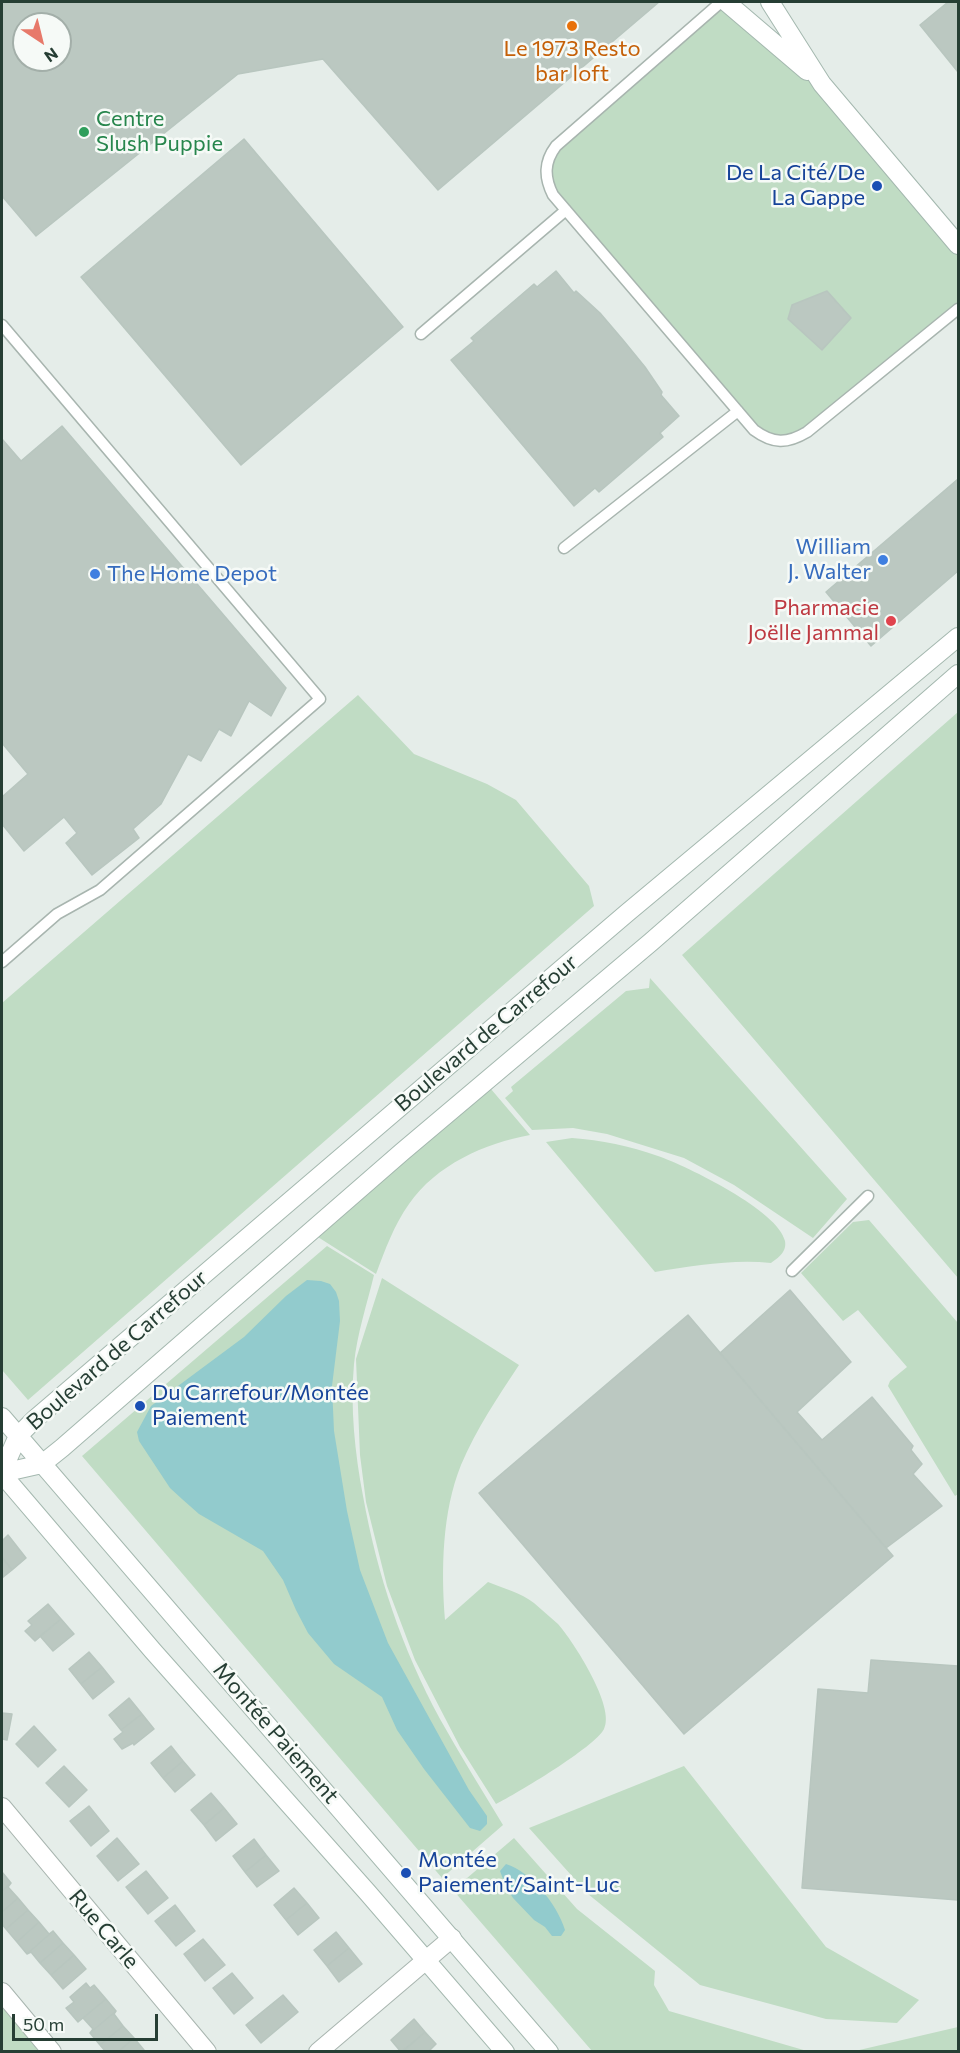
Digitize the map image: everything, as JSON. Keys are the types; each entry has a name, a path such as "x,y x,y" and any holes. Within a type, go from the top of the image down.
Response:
{"street":[{"path":"726,2 822,84"},
{"path":"770,2 822,84 958,245"},
{"name":"Boulevard de Carrefour","path":"18,1436 627,913 958,637"},
{"name":"Boulevard de Carrefour","path":"42,1464 410,1145 651,942 958,674"},
{"name":"Montée Paiement","path":"2,1417 549,2052"},
{"path":"2,1473 18,1436"},
{"path":"2,1473 42,1464"},
{"name":"Montée Paiement","path":"2,1473 153,1652 505,2052"},
{"name":"Rue Carle","path":"2,1807 207,2052"},
{"path":"318,2052 452,1938"},
{"path":"2,1992 52,2052"}],"lane":[{"path":"721,2 556,146 548,157 546,170 553,195 754,430 766,439 780,441 795,439 807,432 958,309"},
{"path":"421,334 566,210"},
{"path":"2,325 320,699 100,890 57,914 2,962"},
{"path":"564,548 738,411"},
{"path":"792,1271 868,1196"}],"green space":[{"path":"721,2 822,84 958,245 958,312 807,432 766,439 553,195 548,157"},
{"path":"358,695 414,754 487,784 516,800 589,886 594,906 28,1400 2,1370 2,1003"},
{"path":"958,712 958,1278 682,955"},
{"path":"650,978 847,1199 813,1238 734,1185 684,1158 607,1134 573,1128 532,1130 505,1098 513,1091 511,1087 626,991 649,988"},
{"path":"485,1082 530,1135 479,1150 447,1167 433,1178 420,1190 399,1220 376,1274 310,1232"},
{"path":"572,1138 594,1140 647,1152 709,1179 767,1216 779,1229 785,1241 783,1251 771,1263 699,1265 655,1272 546,1142"},
{"path":"869,1220 958,1323 958,1494 955,1496 888,1386 890,1381 907,1367 858,1310 843,1321 801,1273 853,1222"},
{"path":"327,1246 374,1275 355,1353 353,1414 363,1496 383,1582 426,1693 503,1825 442,1878 82,1456"},
{"path":"382,1278 519,1365 473,1439 455,1483 444,1541 445,1620 488,1582 523,1596 534,1603 565,1632 591,1675 604,1706 606,1719 604,1729 598,1737 554,1770 496,1804 460,1747 415,1660 387,1586 366,1502 360,1455 356,1359"},
{"path":"684,1766 826,1947 919,2000 897,2023 826,2019 700,1985 588,1894 529,1828"},
{"path":"514,1838 577,1909 655,1971 654,1985 669,2011 807,2051 592,2051 453,1890"},
{"path":"2,1992 52,2051 2,2051"},
{"path":"958,2027 958,2051 855,2051"}],"water":[{"path":"307,1280 330,1284 339,1301 340,1321 332,1386 334,1431 347,1511 360,1570 388,1643 469,1790 487,1816 487,1824 480,1831 470,1828 424,1769 397,1730 382,1697 334,1664 308,1633 283,1580 263,1551 199,1514 182,1499 170,1488 139,1441 137,1432 151,1406 244,1337 286,1296"},
{"path":"506,1864 525,1874 542,1890 561,1920 565,1930 561,1936 552,1936 513,1898 500,1871"}],"building":[{"name":"Centre Slush Puppie","path":"2,2 659,2 438,190 323,59 238,74 36,236 2,196"},
{"path":"948,2 958,2 958,72 920,25"},
{"path":"244,139 403,327 241,465 81,277"},
{"path":"556,271 574,293 576,291 600,313 623,340 645,367 662,392 661,395 679,416 660,433 663,437 599,492 595,488 574,506 451,360 474,341 471,338 534,284 537,287"},
{"path":"827,291 851,318 822,350 788,319 792,305"},
{"name":"The Home Depot","path":"62,426 286,688 271,716 249,701 231,736 219,729 201,761 188,754 161,804 133,829 139,838 92,875 66,843 77,833 64,817 24,851 2,824 2,797 28,774 2,743 2,439 21,461"},
{"path":"958,479 958,571 871,646 826,592"},
{"path":"790,1290 851,1362 797,1412 822,1440 872,1397 913,1446 911,1450 922,1464 913,1474 942,1506 886,1548 720,1353"},
{"path":"688,1315 893,1556 684,1734 479,1493"},
{"path":"8,1535 26,1558 12,1570 2,1557 2,1541"},
{"path":"2,1557 12,1570 2,1578"},
{"path":"48,1604 61,1619 35,1641 25,1631 32,1625 28,1621"},
{"path":"61,1619 74,1634 53,1651 40,1636"},
{"path":"89,1652 102,1667 81,1684 69,1669"},
{"path":"871,1660 958,1666 958,1900 802,1888 818,1689 868,1693"},
{"path":"102,1667 114,1682 93,1699 81,1684"},
{"path":"129,1698 142,1714 121,1730 109,1715"},
{"path":"2,1713 12,1714 7,1740 2,1739"},
{"path":"142,1714 154,1729 134,1745 133,1743 122,1749 114,1739 123,1732 121,1730"},
{"path":"34,1726 56,1750 38,1767 16,1744"},
{"path":"171,1746 183,1761 163,1778 151,1763"},
{"path":"183,1761 195,1775 175,1792 163,1778"},
{"path":"64,1766 87,1790 69,1807 46,1783"},
{"path":"211,1793 224,1808 204,1825 191,1810"},
{"path":"89,1806 109,1831 91,1846 70,1821"},
{"path":"224,1808 237,1824 216,1841 204,1825"},
{"path":"117,1838 139,1864 118,1881 97,1856"},
{"path":"254,1839 266,1855 245,1872 233,1856"},
{"path":"266,1855 279,1871 257,1887 245,1872"},
{"path":"146,1871 168,1898 148,1914 126,1887"},
{"path":"2,1872 11,1883 2,1891"},
{"path":"11,1883 8,1887 18,1898 2,1912 2,1891"},
{"path":"294,1888 307,1903 286,1920 274,1905"},
{"path":"18,1898 28,1910 6,1929 2,1924 2,1912"},
{"path":"307,1903 319,1918 298,1935 286,1920"},
{"path":"175,1905 195,1931 176,1946 155,1921"},
{"path":"28,1910 39,1922 17,1942 6,1929"},
{"path":"39,1922 49,1934 53,1931 27,1954 17,1942"},
{"path":"53,1931 63,1943 40,1963 31,1952 27,1954"},
{"path":"336,1932 349,1948 327,1966 314,1950"},
{"path":"203,1939 225,1965 205,1981 184,1954"},
{"path":"63,1943 74,1955 51,1975 40,1963"},
{"path":"349,1948 362,1964 339,1982 327,1966"},
{"path":"74,1955 86,1969 63,1989 51,1975"},
{"path":"232,1973 253,1998 234,2014 213,1988"},
{"path":"86,1983 90,1988 94,1985 106,1999 78,2022 66,2008 74,2002 70,1997"},
{"path":"283,1995 298,2012 261,2043 246,2025"},
{"path":"106,1999 116,2011 90,2033 93,2029 83,2018"},
{"path":"116,2011 114,2014 123,2026 100,2045 90,2033"},
{"path":"414,2019 425,2032 401,2052 391,2040"},
{"path":"123,2026 134,2038 118,2052 106,2052 100,2045"},
{"path":"425,2032 436,2044 428,2052 403,2052"},
{"path":"134,2038 144,2050 142,2052 118,2052"}],"place":[{"name":"Le 1973 Resto bar loft","path":"572,26"},
{"name":"Centre Slush Puppie","path":"84,132"},
{"name":"De La Cité/De La Gappe","path":"877,186"},
{"name":"William J. Walter","path":"883,560"},
{"name":"The Home Depot","path":"95,574"},
{"name":"Pharmacie Joëlle Jammal","path":"891,621"},
{"name":"Du Carrefour/Montée Paiement","path":"140,1406"},
{"name":"Montée Paiement/Saint-Luc","path":"406,1873"}]}
